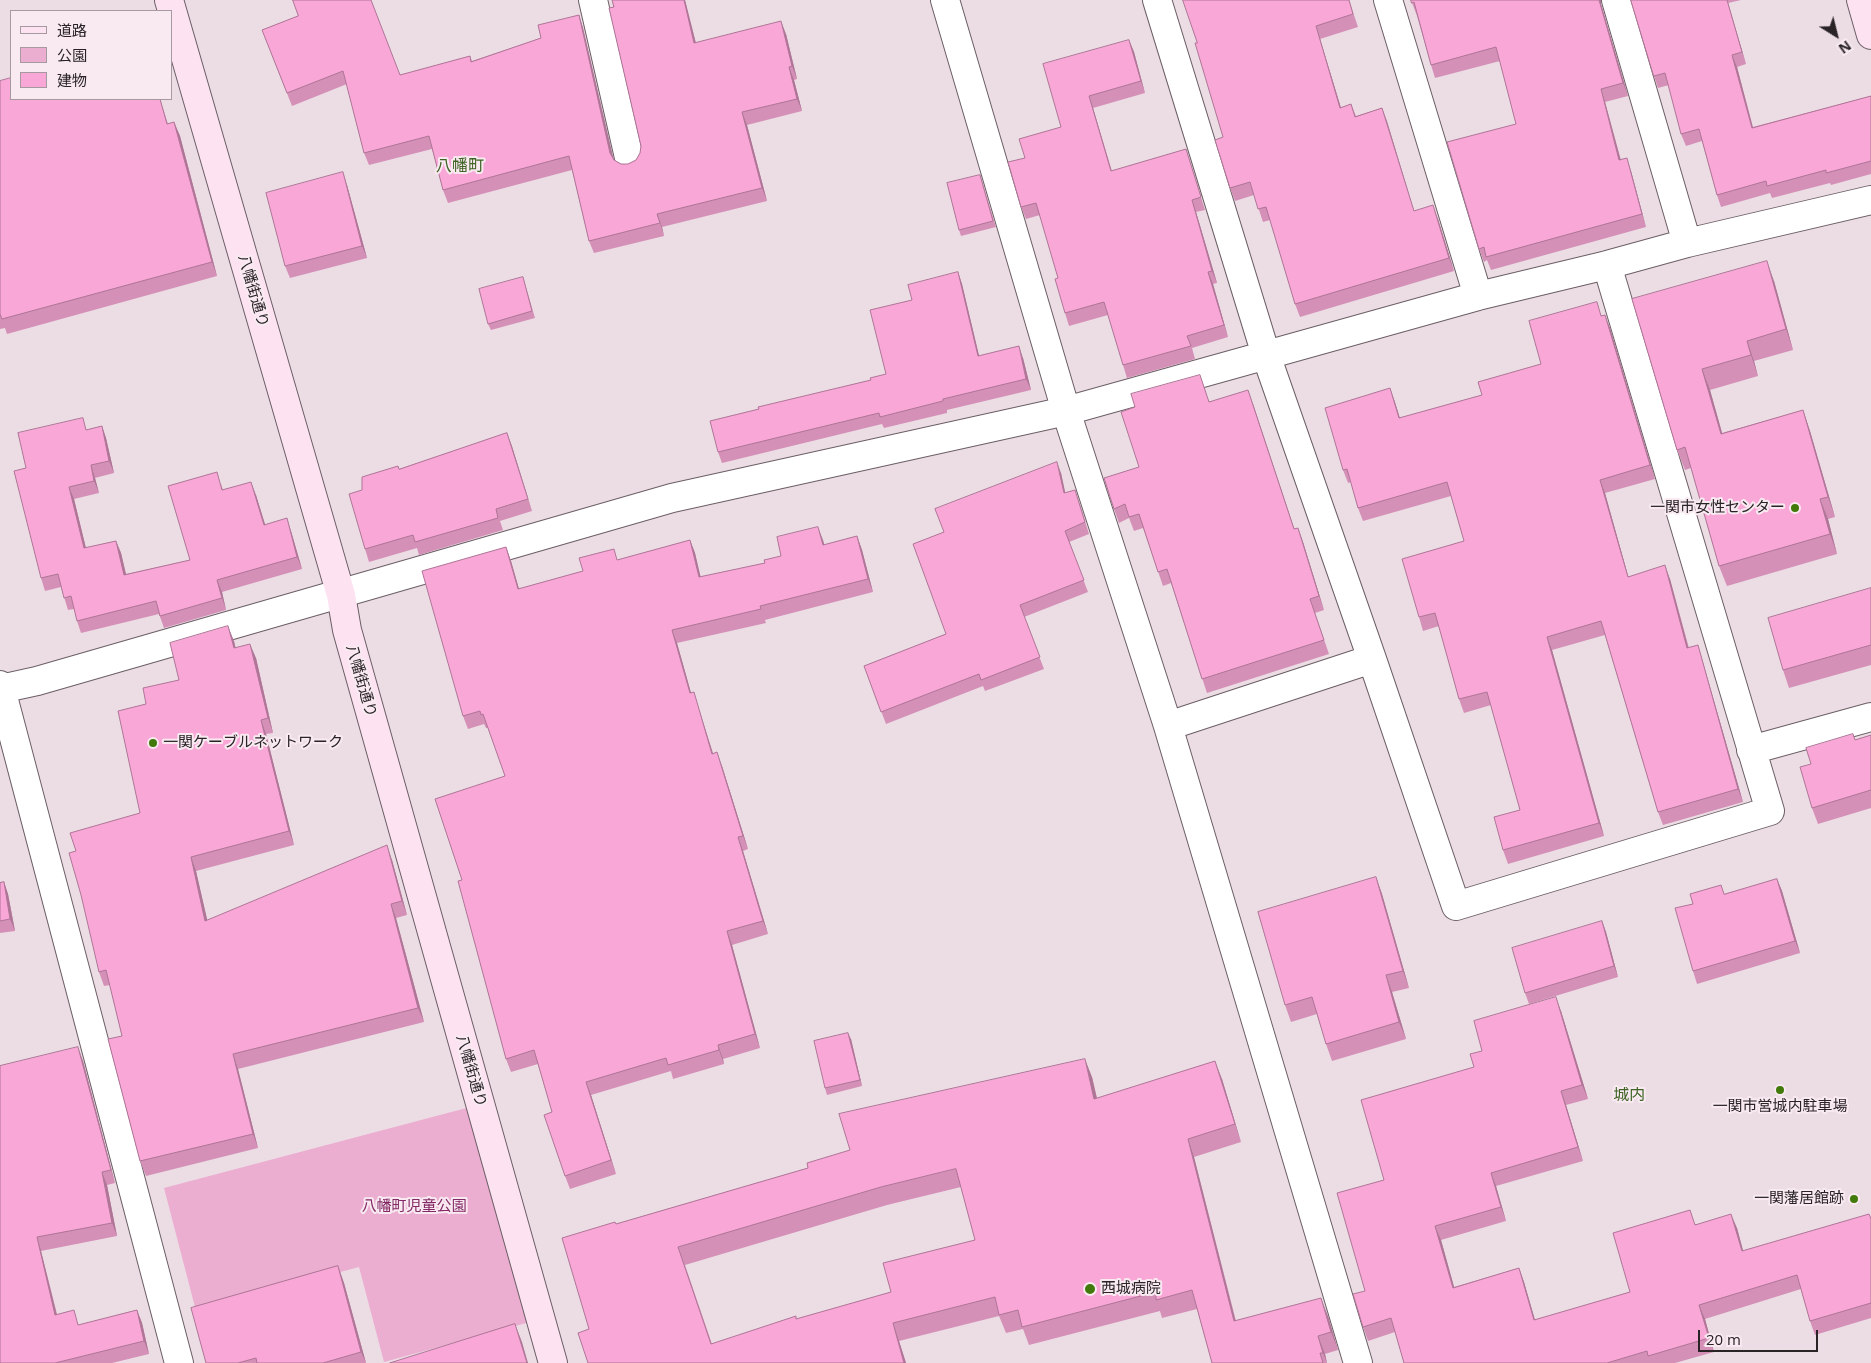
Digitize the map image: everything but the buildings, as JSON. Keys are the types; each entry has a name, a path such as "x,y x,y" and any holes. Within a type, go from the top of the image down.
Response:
{"street":[{"path":"593,0 630,162"},
{"path":"945,0 1066,411 1168,726 1358,1363"},
{"path":"1157,0 1266,355 1456,906 1770,811 1607,265"},
{"path":"1388,0 1478,296"},
{"path":"1616,0 1687,243"},
{"path":"1861,0 1871,36"},
{"name":"八幡街通り","path":"172,10 341,595 347,630 553,1363"},
{"path":"179,1363 0,688 37,681 341,595 672,498 1066,411 1478,296 1607,265 1687,243 1871,200"},
{"path":"1168,726 1372,659"},
{"path":"1752,750 1871,717"}],"green space":[{"name":"八幡町児童公園","path":"474,1106 530,1322 384,1362 359,1267 196,1311 164,1188"}],"place":[{"name":"一関市女性センター","path":"1795,508"},
{"name":"一関ケーブルネットワーク","path":"153,743"},
{"name":"一関市営城内駐車場","path":"1780,1090"},
{"name":"一関藩居館跡","path":"1854,1199"},
{"name":"西城病院","path":"1090,1289"}],"district":[{"name":"八幡町","path":"460,166"},
{"name":"城内","path":"1629,1095"}]}
